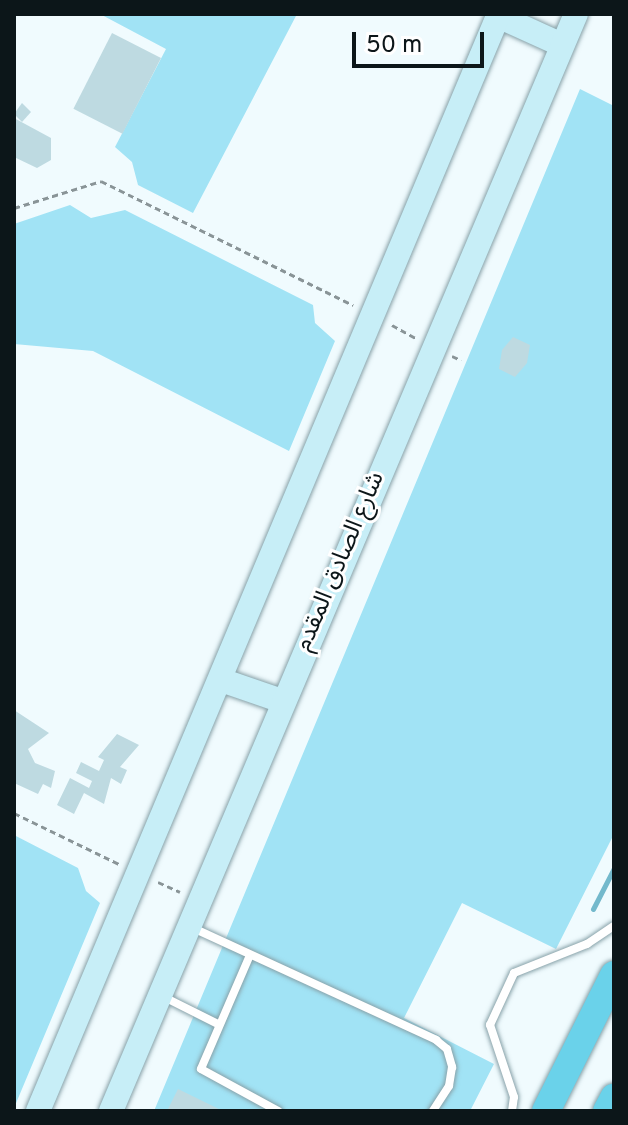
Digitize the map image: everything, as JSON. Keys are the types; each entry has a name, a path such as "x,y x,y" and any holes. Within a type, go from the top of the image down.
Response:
{"highway":[{"path":"546,1111 614,975"},
{"path":"607,1111 614,1098"}],"main road":[{"name":"شارع الصادق المقدم","path":"111,1111 431,347 576,14"},
{"path":"38,1111 498,15 562,45"},
{"path":"221,680 282,701"}],"lane":[{"path":"188,926 436,1040 447,1049 452,1067 449,1086 433,1111"},
{"path":"512,1111 514,1097 490,1025 514,973 587,944 614,926"},
{"path":"250,955 201,1061 203,1073 278,1111"},
{"path":"160,994 218,1024"}],"path":[{"path":"14,208 101,181 461,360"},
{"path":"14,813 199,901"}],"shaded area":[{"path":"100,14 297,14 193,213 138,185 132,162 115,147 166,49"},
{"path":"580,89 614,106 614,834 556,949 462,903 404,1018 494,1064 470,1111 154,1111"},
{"path":"70,205 91,218 125,210 313,305 315,323 335,341 289,451 93,351 14,344 14,224"},
{"path":"14,835 78,868 86,891 100,903 14,1108"}],"building":[{"path":"112,33 161,58 122,134 73,109"},
{"path":"22,103 31,112 22,122 14,114"},
{"path":"14,118 51,138 51,160 37,168 14,157"},
{"path":"513,337 530,345 527,363 515,377 499,369 502,350"},
{"path":"14,710 49,733 28,749 35,763 55,771 51,788 43,784 38,794 14,783"},
{"path":"117,734 139,745 120,767 127,770 121,784 111,778 104,804 84,793 74,814 57,805 70,778 89,788 92,781 76,773 81,762 99,771 104,760 98,757"},
{"path":"178,1089 223,1111 167,1111"}],"waterway":[{"path":"593,909 614,868"}]}
